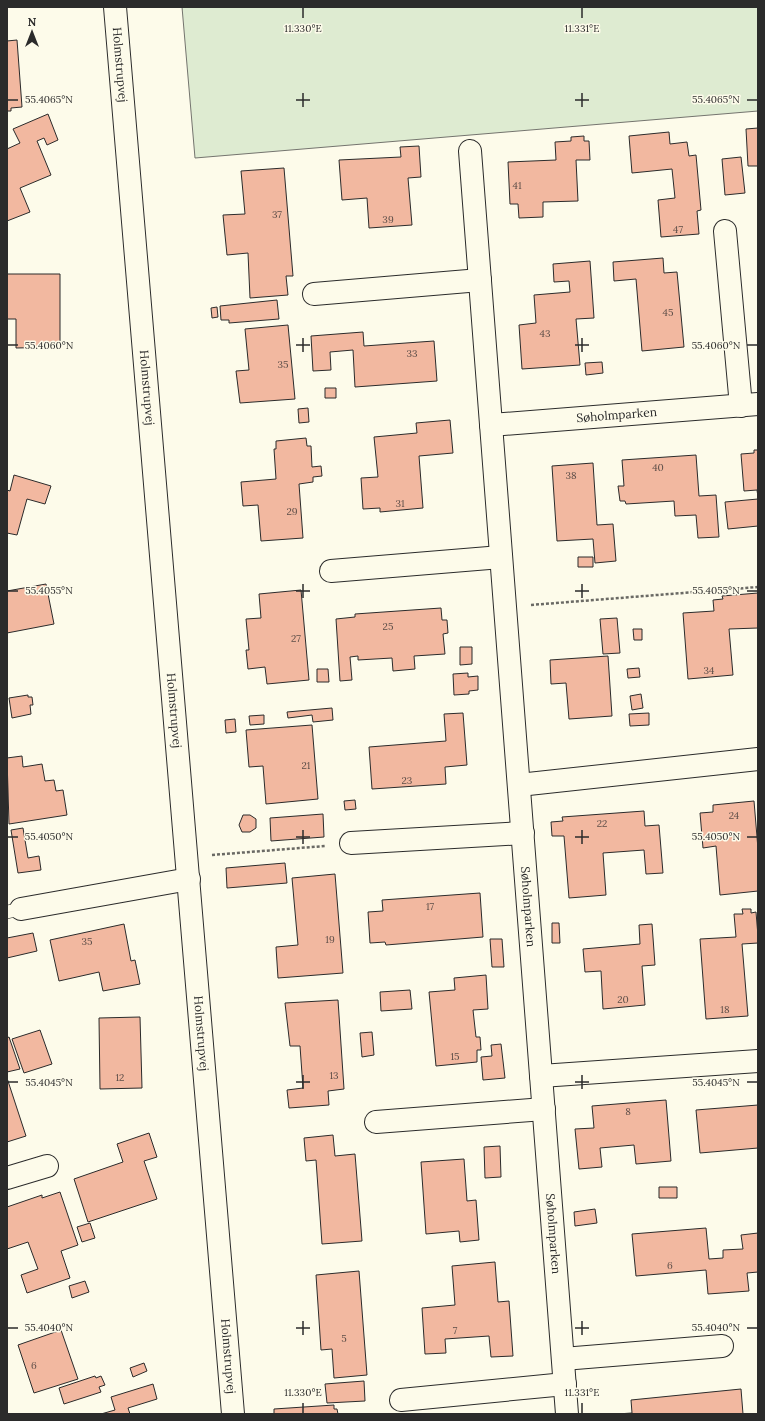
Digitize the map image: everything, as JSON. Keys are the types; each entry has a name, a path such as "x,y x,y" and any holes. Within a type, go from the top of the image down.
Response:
{"street":[{"name":"Holmstrupvej","path":"115,7 234,1414"},
{"name":"Søholmparken","path":"470,151 567,1414"},
{"name":"Søholmparken","path":"491,425 750,405 725,231"},
{"path":"314,294 480,280"},
{"path":"331,571 501,556"},
{"path":"519,784 758,759"},
{"path":"351,844 522,833"},
{"path":"14,910 189,879"},
{"path":"541,1076 758,1060"},
{"path":"376,1122 544,1109"},
{"path":"7,1178 47,1166"},
{"path":"563,1359 722,1346"},
{"path":"401,1400 565,1384"}],"path":[{"path":"505,608 758,587"},
{"path":"188,857 351,844"}],"green space":[{"path":"182,7 758,7 758,111 195,158"}],"building":[{"path":"17,40 22,107 11,108 11,111 7,111 7,41"},
{"path":"48,114 58,140 47,145 44,138 37,141 51,175 20,188 30,212 7,221 7,149 20,143 13,129"},
{"path":"758,128 758,166 748,166 746,129"},
{"path":"669,132 670,144 687,142 689,156 696,155 701,210 697,211 699,234 661,237 658,200 675,198 672,169 632,173 629,136"},
{"path":"584,136 584,141 589,141 590,160 576,160 578,201 543,202 543,217 519,218 518,204 510,204 508,162 556,160 555,142 571,141 571,137"},
{"path":"419,146 421,177 408,178 412,225 369,228 367,198 342,200 339,160 401,157 400,147"},
{"path":"741,157 745,193 725,195 722,159"},
{"path":"284,168 293,276 286,276 288,295 250,298 248,253 227,255 223,215 245,214 241,171"},
{"path":"663,258 664,273 677,272 684,347 642,351 636,279 614,281 613,262"},
{"path":"590,261 594,318 576,319 580,365 522,369 519,325 536,323 534,295 570,292 569,281 554,282 553,264"},
{"path":"7,274 60,274 60,347 16,348 16,319 7,319"},
{"path":"277,300 279,319 229,323 229,320 221,320 220,306"},
{"path":"217,307 218,317 212,318 211,308"},
{"path":"288,325 295,399 240,403 236,371 249,370 245,329"},
{"path":"363,332 364,346 434,341 437,381 355,387 353,350 330,352 331,370 313,371 311,336"},
{"path":"602,362 603,373 586,375 585,363"},
{"path":"325,388 336,388 336,398 325,398"},
{"path":"308,408 309,422 299,423 298,409"},
{"path":"450,420 453,453 419,456 423,508 380,512 380,508 363,509 361,478 378,477 374,437 417,433 416,423"},
{"path":"306,438 307,446 311,446 312,467 321,466 322,476 313,477 313,482 299,484 303,538 261,541 258,505 243,506 241,482 276,479 274,449 276,449 276,441"},
{"path":"754,450 758,450 758,497 757,490 744,491 741,454 754,453"},
{"path":"696,455 699,496 716,495 719,537 698,538 696,515 675,516 674,501 626,504 625,501 620,501 618,486 624,486 622,460"},
{"path":"593,463 597,525 613,524 616,561 595,563 593,539 557,541 552,466"},
{"path":"14,475 51,486 45,504 27,499 17,535 7,533 7,490 10,491"},
{"path":"758,499 758,526 728,529 725,502"},
{"path":"578,557 593,557 593,567 578,567"},
{"path":"46,584 54,624 7,633 7,591"},
{"path":"301,590 309,680 267,684 265,667 248,669 246,650 249,650 246,619 261,618 259,594"},
{"path":"758,593 758,628 729,629 733,675 688,679 683,613 714,611 713,600 723,599 722,596"},
{"path":"441,608 442,620 447,620 448,633 443,634 445,654 414,656 415,669 393,671 392,658 358,660 358,656 350,657 352,680 340,681 336,619 355,617 355,614"},
{"path":"617,618 620,653 603,654 600,619"},
{"path":"633,629 642,629 642,640 634,640"},
{"path":"460,647 472,647 472,664 460,665"},
{"path":"608,656 612,716 569,719 566,683 551,684 550,660"},
{"path":"639,668 640,677 628,678 627,669"},
{"path":"317,669 328,669 329,682 317,682"},
{"path":"468,673 468,677 478,676 478,690 469,691 469,694 454,695 453,674"},
{"path":"641,694 643,708 632,710 630,696"},
{"path":"28,695 28,697 32,697 33,705 30,705 31,714 12,718 9,698"},
{"path":"332,708 333,720 313,722 312,715 288,718 287,712"},
{"path":"463,713 467,765 445,767 446,784 372,789 369,747 446,741 444,714"},
{"path":"649,713 649,725 630,726 629,714"},
{"path":"264,715 264,724 250,725 249,716"},
{"path":"235,719 236,732 226,733 225,720"},
{"path":"312,725 318,799 266,804 263,766 249,767 246,730"},
{"path":"22,756 23,767 42,764 45,781 54,780 56,791 63,790 67,815 9,824 7,758"},
{"path":"355,800 356,809 345,810 344,801"},
{"path":"754,801 758,849 758,891 720,895 716,846 703,848 700,813 713,812 713,805"},
{"path":"644,811 645,826 659,825 663,873 646,874 644,850 603,853 606,895 569,898 564,836 552,836 551,822 563,821 562,817"},
{"path":"323,814 324,837 271,841 270,818"},
{"path":"243,815 250,815 256,819 256,828 250,832 242,832 239,825"},
{"path":"23,828 28,858 39,856 41,870 18,873 11,830"},
{"path":"285,863 287,883 227,888 226,868"},
{"path":"335,874 343,973 278,978 276,947 298,945 292,878"},
{"path":"480,893 483,937 386,945 385,942 370,943 368,912 383,911 382,900"},
{"path":"742,909 751,909 751,913 756,912 758,936 758,943 742,944 748,1016 706,1019 700,939 736,937 734,914 743,914"},
{"path":"552,923 559,923 560,943 552,943"},
{"path":"124,924 131,961 135,960 140,984 103,991 99,972 59,981 50,940"},
{"path":"652,924 655,965 642,966 645,1005 603,1009 601,971 585,972 583,949 640,944 639,925"},
{"path":"33,933 37,951 7,958 7,938"},
{"path":"490,939 502,939 504,967 492,967"},
{"path":"486,975 488,1009 473,1010 476,1037 480,1037 481,1050 477,1050 477,1062 436,1066 429,992 455,990 454,978"},
{"path":"410,990 412,1009 381,1011 380,992"},
{"path":"338,1000 344,1089 328,1091 329,1105 289,1108 287,1090 303,1088 300,1046 290,1046 285,1003"},
{"path":"140,1017 142,1088 100,1089 99,1018"},
{"path":"40,1030 52,1064 24,1073 12,1039"},
{"path":"372,1032 374,1055 362,1057 360,1033"},
{"path":"9,1037 20,1069 7,1072 7,1038"},
{"path":"501,1044 505,1078 483,1080 481,1057 492,1056 491,1045"},
{"path":"7,1078 26,1136 7,1142"},
{"path":"666,1100 671,1161 636,1164 634,1145 600,1148 602,1167 579,1169 575,1129 594,1128 592,1106"},
{"path":"758,1105 758,1148 700,1153 696,1110"},
{"path":"149,1133 157,1157 144,1161 157,1199 88,1222 74,1179 123,1162 117,1144"},
{"path":"333,1135 335,1156 355,1154 362,1241 322,1244 316,1160 306,1161 304,1138"},
{"path":"500,1146 501,1177 485,1178 484,1147"},
{"path":"464,1159 467,1201 476,1200 479,1240 460,1242 459,1231 426,1234 421,1162"},
{"path":"659,1187 677,1187 677,1198 659,1198"},
{"path":"60,1192 78,1245 61,1251 70,1278 27,1293 21,1275 38,1269 28,1242 7,1249 7,1207 42,1195 42,1198"},
{"path":"595,1209 597,1223 575,1226 574,1212"},
{"path":"90,1223 95,1238 82,1242 77,1227"},
{"path":"706,1228 709,1259 723,1258 723,1250 743,1249 741,1235 758,1233 758,1272 747,1273 749,1291 708,1294 706,1270 636,1276 632,1234"},
{"path":"495,1262 498,1302 509,1301 513,1356 491,1357 489,1336 445,1339 446,1353 425,1354 422,1308 455,1305 452,1266"},
{"path":"359,1271 367,1375 334,1378 332,1349 321,1350 316,1275"},
{"path":"85,1281 89,1292 72,1298 69,1286"},
{"path":"61,1330 78,1379 34,1393 18,1345"},
{"path":"144,1363 147,1371 133,1377 130,1368"},
{"path":"95,1376 96,1378 101,1376 105,1385 99,1387 101,1392 64,1404 59,1388"},
{"path":"364,1381 365,1401 327,1403 325,1384"},
{"path":"153,1384 157,1399 128,1408 130,1414 101,1414 115,1410 111,1397"},
{"path":"741,1389 743,1414 617,1414 632,1413 631,1400"},
{"path":"334,1405 334,1409 337,1409 338,1414 274,1414 274,1409"}]}
